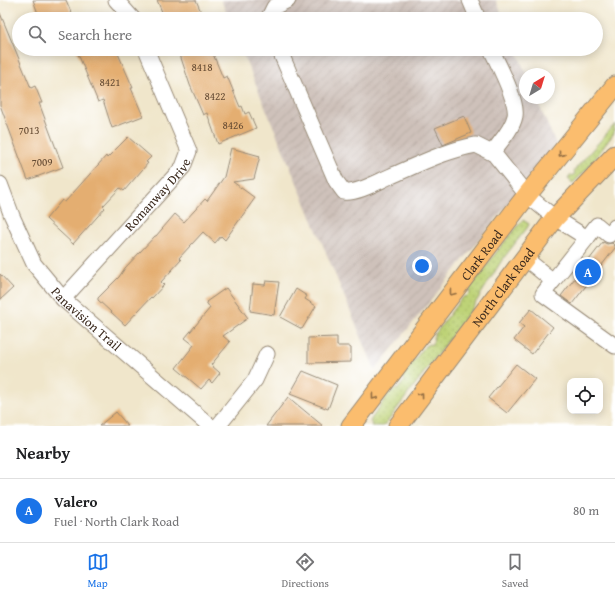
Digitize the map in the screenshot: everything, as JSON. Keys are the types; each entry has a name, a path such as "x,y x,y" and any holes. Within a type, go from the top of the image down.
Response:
{"main road":[{"name":"Clark Road","path":"351,426 527,195 615,86"},
{"name":"North Clark Road","path":"398,426 526,259 555,218 615,155"}],"street":[{"path":"116,0 127,12"},
{"path":"272,12 274,7 288,0"},
{"path":"470,0 475,12"},
{"name":"Romanway Drive","path":"62,300 183,167 189,151 149,56"},
{"path":"282,56 336,181 344,192 360,189 422,163 468,146 476,145 492,153 527,195 555,218 587,238"},
{"path":"492,153 510,129 516,115 513,98 494,56"},
{"name":"Panavision Trail","path":"0,184 6,220 34,264 62,300 210,426"},
{"path":"613,234 597,225 543,294 615,346"},
{"path":"526,259 553,281"},
{"path":"218,426 255,380 268,354"}],"shaded area":[{"path":"221,0 496,0 501,12 226,12"},
{"path":"244,56 519,56 524,68 519,68 519,104 539,104 556,144 375,370"}],"green space":[{"path":"615,124 614,133 588,168 573,183 568,179 571,175 573,176 577,167"},
{"path":"523,220 529,224 527,228 502,260 471,310 384,426 371,426 372,424 370,422 372,418 389,393 395,389 397,390 405,380 403,378 404,374 425,346 429,344 431,345 435,334 461,299 465,296 466,297 471,292 469,291 471,286"}],"building":[{"path":"33,0 66,0 71,12 37,12"},
{"path":"157,0 196,0 201,12 162,12"},
{"path":"0,13 12,42 12,56 18,56 31,88 35,86 42,103 39,103 63,167 28,180 0,105"},
{"path":"79,56 119,56 143,116 112,128 103,100 98,102"},
{"path":"180,56 214,56 223,78 227,76 240,107 242,106 245,114 249,112 256,128 218,144 207,113 203,115 190,85"},
{"path":"464,116 471,133 443,145 435,128"},
{"path":"128,137 151,157 146,162 148,163 124,191 120,188 103,206 105,208 73,244 46,219 62,200 65,202 106,156 107,158"},
{"path":"231,148 260,156 254,179 233,182 255,198 225,240 221,236 215,243 203,232 179,258 181,260 161,282 164,285 125,325 98,300 98,298 119,277 125,268 175,214 184,222 205,199 207,201 224,177"},
{"path":"603,242 607,244 612,243 615,248 572,304 561,296"},
{"path":"0,274 13,288 0,300"},
{"path":"266,281 279,282 274,315 250,311 253,284 265,285"},
{"path":"226,288 248,318 223,336 230,342 211,365 220,373 212,383 209,380 201,389 176,368 194,345 185,338 210,308 206,302"},
{"path":"296,289 307,296 305,299 316,306 302,329 280,317"},
{"path":"531,309 553,327 532,354 514,340 524,327 519,323"},
{"path":"337,337 337,346 348,346 351,348 351,362 308,363 308,338"},
{"path":"516,364 535,379 507,413 488,398"},
{"path":"303,371 337,385 328,409 290,394"},
{"path":"288,397 323,426 266,426"},
{"path":"116,412 128,426 99,426"}],"place":[{"name":"Valero","path":"588,272"}]}
